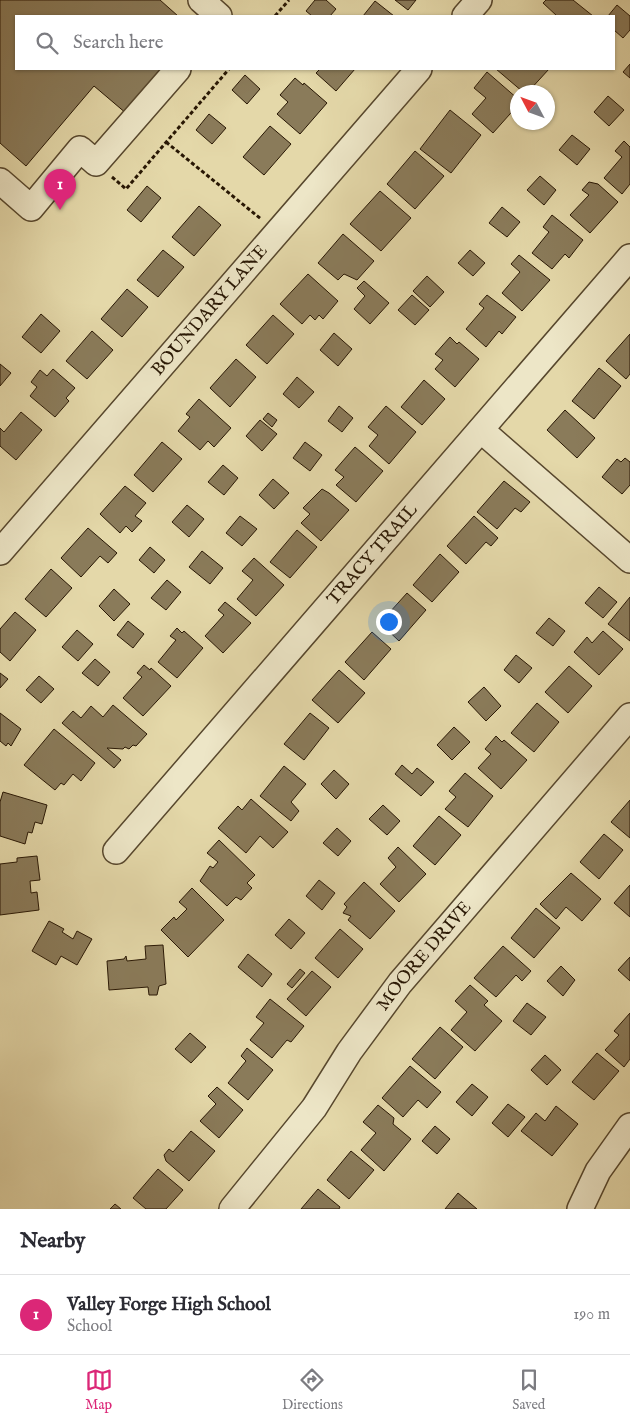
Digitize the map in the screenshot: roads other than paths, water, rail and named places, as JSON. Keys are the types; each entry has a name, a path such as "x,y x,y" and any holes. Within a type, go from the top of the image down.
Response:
{"street":[{"path":"201,0 218,15"},
{"path":"465,15 479,0"},
{"path":"0,181 31,208 80,149 96,163 177,70"},
{"name":"BOUNDARY LANE","path":"0,552 418,70"},
{"name":"TRACY TRAIL","path":"116,851 630,257"},
{"path":"481,430 630,560"},
{"name":"MOORE DRIVE","path":"232,1209 314,1108 349,1052 400,983 630,716"},
{"path":"580,1209 598,1171 630,1126"}],"place":[{"name":"Valley Forge High School","path":"60,210"}]}
